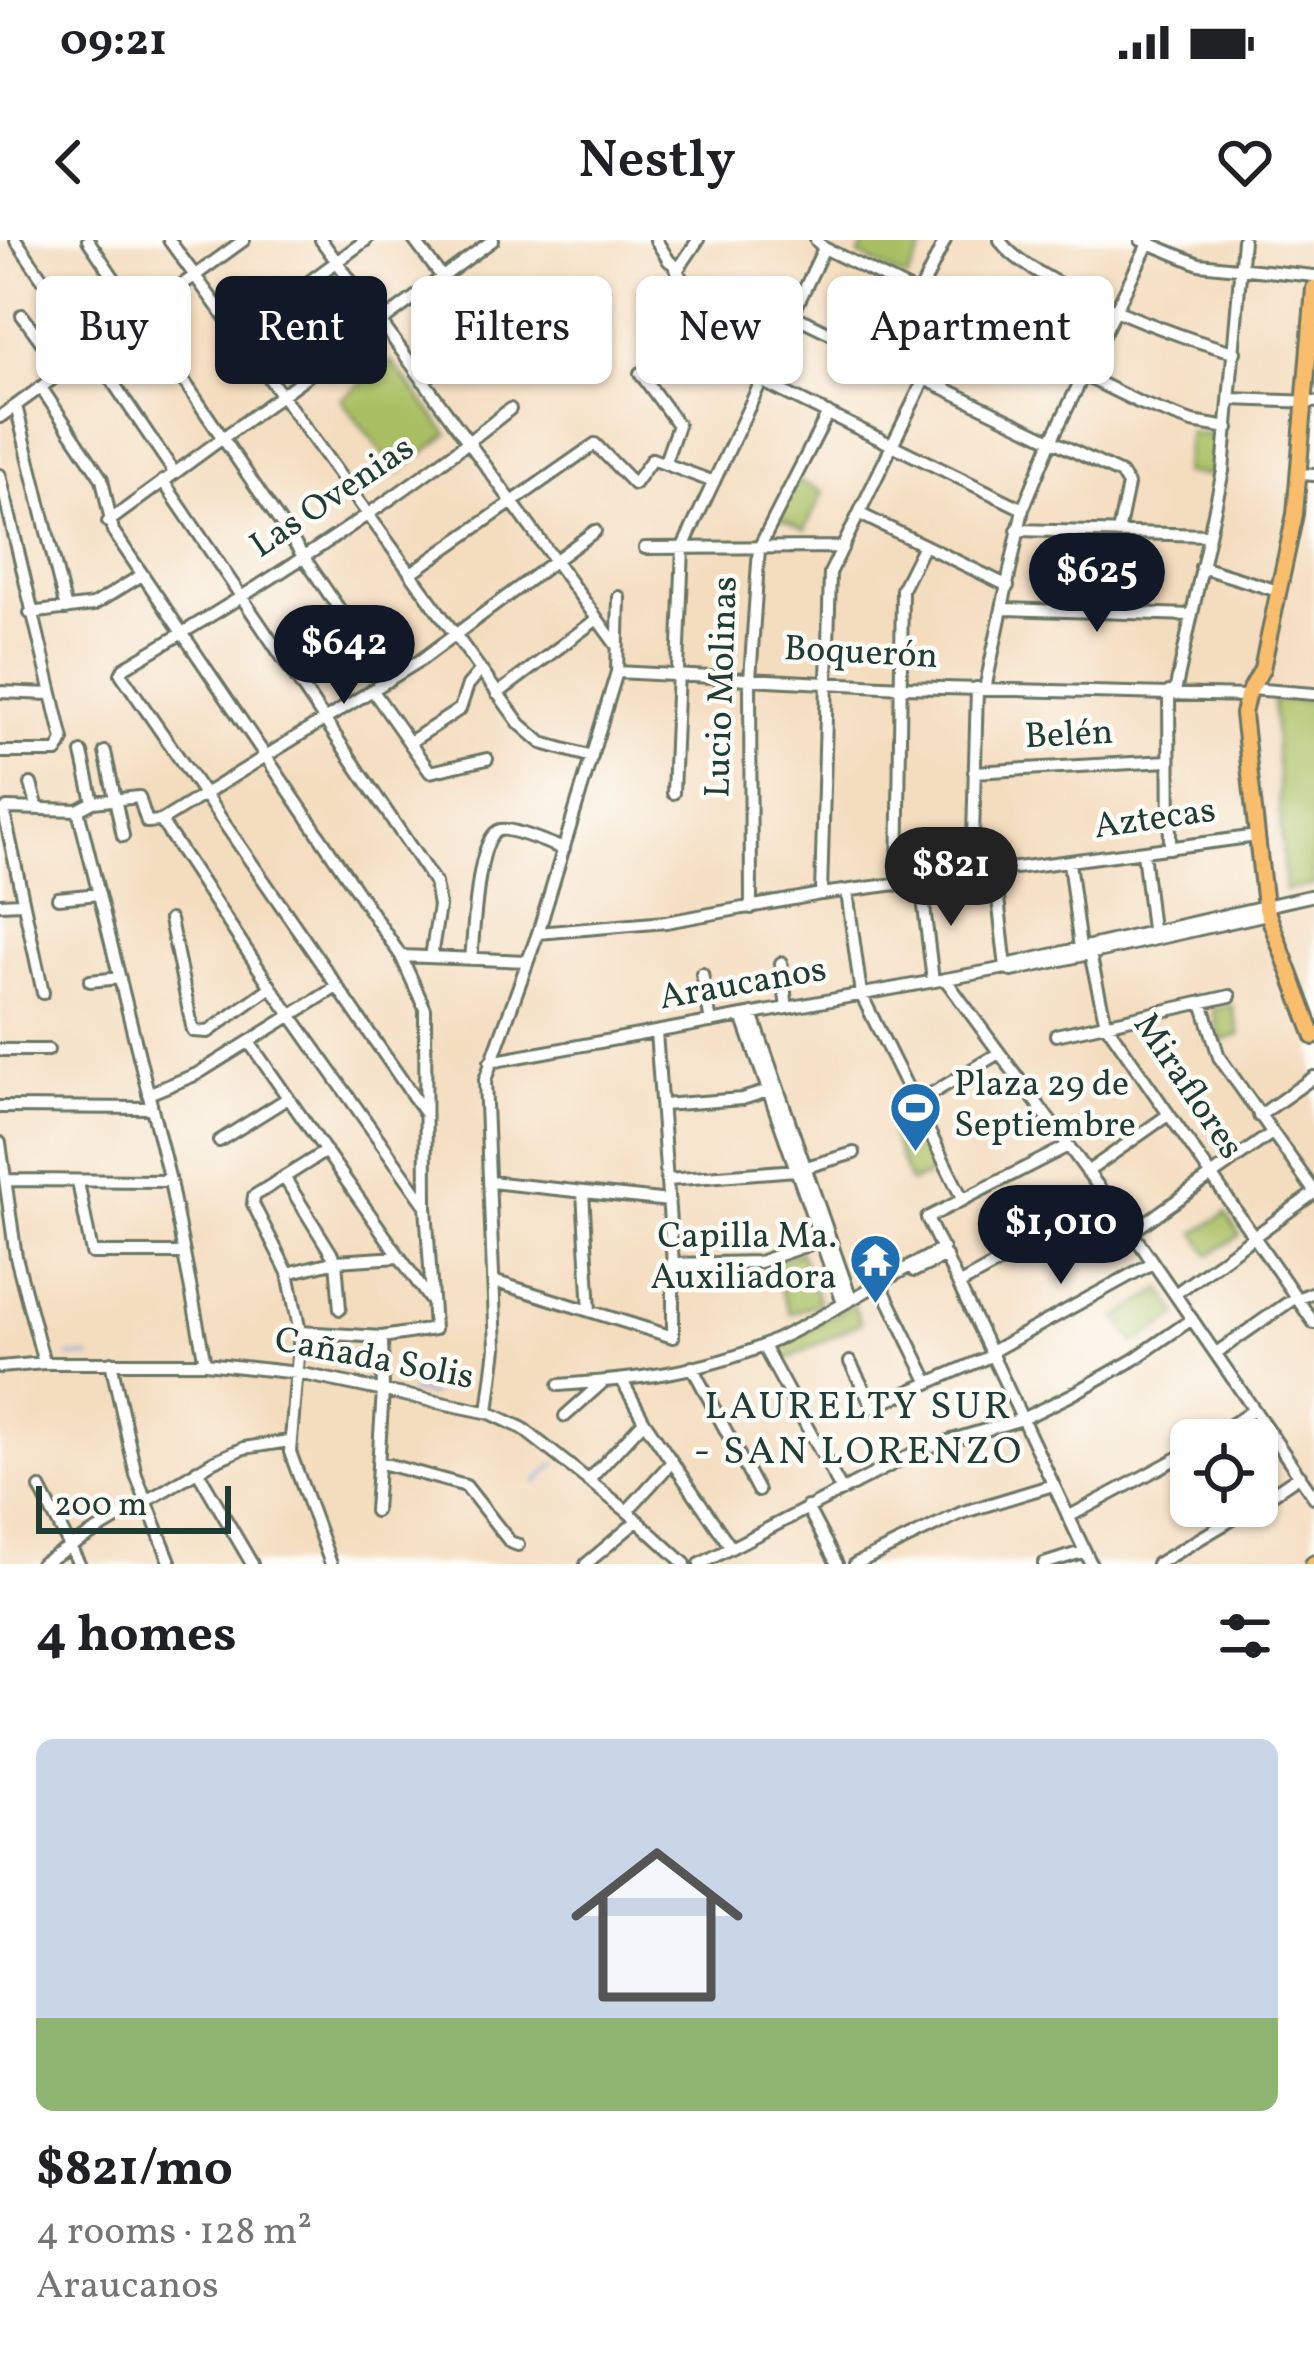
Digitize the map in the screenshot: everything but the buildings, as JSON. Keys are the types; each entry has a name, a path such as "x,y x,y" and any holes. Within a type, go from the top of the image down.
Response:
{"main road":[{"path":"1314,288 1307,474 1262,669 1243,714 1266,910 1314,1037"}],"street":[{"path":"16,240 41,276"},
{"path":"88,240 114,276"},
{"path":"169,240 215,303"},
{"path":"191,279 244,240"},
{"path":"321,240 346,276"},
{"path":"317,276 366,240"},
{"path":"415,240 442,276 493,240"},
{"path":"656,240 680,276"},
{"path":"675,267 682,267 698,240"},
{"path":"928,276 945,240"},
{"path":"1000,240 1020,262 1172,336 1235,352"},
{"path":"1170,848 1172,692 1223,471 1243,240"},
{"path":"1114,313 1147,241 1199,265 1314,276"},
{"path":"803,295 820,244 884,276"},
{"path":"22,315 36,334"},
{"path":"387,331 411,364"},
{"path":"0,417 49,384"},
{"path":"115,384 174,472"},
{"path":"188,384 388,681"},
{"path":"273,384 531,735 542,743 592,757"},
{"path":"108,521 294,384"},
{"path":"425,384 619,648"},
{"path":"648,384 678,425 665,462"},
{"path":"673,793 683,547 762,384"},
{"path":"764,384 1023,509"},
{"path":"821,895 827,586 922,384"},
{"path":"937,384 1126,478 1118,532"},
{"path":"972,875 981,688 1004,609 1023,509 1079,384"},
{"path":"1100,384 1167,415 1228,428"},
{"path":"42,389 102,479 108,521 400,956 425,1009 426,1206 434,1329 382,1337 300,1332"},
{"path":"1232,399 1310,402"},
{"path":"16,406 67,609"},
{"name":"Las Ovenias","path":"203,797 124,681 124,668 242,597 510,409"},
{"name":"Lucio Molinas","path":"751,908 749,679 759,548 828,412"},
{"path":"411,573 595,444 634,484 652,459 714,482"},
{"path":"0,475 2,501 62,748 57,752 0,752"},
{"path":"163,481 435,884 439,906 431,957"},
{"path":"860,514 1008,586"},
{"path":"1017,530 1208,535"},
{"path":"43,993 21,903 7,808 79,810 93,802 139,796 147,822 161,821 373,691 595,532"},
{"path":"898,885 902,589 924,545"},
{"path":"644,548 843,547"},
{"path":"1201,567 1279,591"},
{"path":"30,613 93,604 142,574"},
{"path":"488,1412 496,1348 484,1094 490,1062 538,933 617,673 619,597"},
{"path":"1004,609 1191,614"},
{"path":"497,694 598,619"},
{"path":"410,742 460,709 480,671"},
{"name":"Boquerón","path":"617,673 902,687 1314,694"},
{"path":"373,691 430,772 487,759"},
{"path":"0,692 50,694"},
{"path":"104,752 123,836"},
{"path":"82,753 93,802"},
{"name":"Belén","path":"974,772 1168,761"},
{"path":"31,784 38,809"},
{"path":"203,797 426,1115"},
{"path":"79,810 170,1181 205,1363"},
{"path":"161,821 426,1206"},
{"path":"471,959 479,878 493,835 505,830 565,849"},
{"name":"Aztecas","path":"538,933 666,922 821,895 1257,836"},
{"path":"1143,852 1152,936"},
{"name":"Miraflores","path":"1069,862 1085,951 1106,1024 1314,1323"},
{"path":"995,872 1006,968"},
{"path":"922,882 939,980 1132,1232 1314,1497"},
{"path":"847,892 861,994 963,1200"},
{"path":"58,898 99,894"},
{"name":"Araucanos","path":"490,1062 1006,968 1012,971 1314,896"},
{"path":"0,904 21,903"},
{"path":"170,920 193,1031 208,1032 271,987"},
{"path":"400,956 528,961"},
{"path":"781,963 787,1008"},
{"path":"702,974 711,1022"},
{"path":"90,981 120,978"},
{"path":"148,1094 197,1074 335,988"},
{"path":"1295,992 1314,991"},
{"path":"1055,1035 1230,996"},
{"path":"1175,1294 1314,1192 1219,1057 1202,1002"},
{"path":"747,1015 847,1301"},
{"path":"494,1281 673,1337 674,1264 656,1032"},
{"path":"250,1042 431,1301"},
{"path":"0,1050 48,1050"},
{"path":"916,1103 999,1053"},
{"path":"1259,1116 1314,1077"},
{"path":"662,1105 731,1100 773,1089"},
{"path":"219,1142 288,1097"},
{"path":"0,1107 152,1108"},
{"path":"1088,1172 1168,1115"},
{"path":"1132,1232 1272,1133"},
{"path":"0,1143 16,1257 44,1363"},
{"path":"1068,1146 928,1218 1091,1564"},
{"path":"326,1151 254,1196 253,1204 288,1273 300,1332 290,1441 293,1466 331,1564"},
{"path":"667,1180 801,1169 854,1153"},
{"path":"284,1177 337,1261 340,1309"},
{"path":"8,1180 170,1181"},
{"path":"78,1182 92,1253 184,1253"},
{"path":"491,1182 669,1201"},
{"path":"583,1192 590,1310"},
{"path":"960,1284 1108,1202"},
{"path":"674,1264 759,1262 825,1239"},
{"path":"559,1385 623,1382 763,1346 944,1252"},
{"path":"288,1273 337,1261 400,1257"},
{"path":"850,1362 873,1407 992,1354 1153,1263"},
{"path":"882,1282 929,1383"},
{"path":"1216,1353 1297,1298 1314,1292"},
{"path":"700,1564 922,1449 1022,1419 1132,1360 1192,1319"},
{"path":"375,1510 382,1337"},
{"path":"763,1346 841,1490"},
{"path":"112,1362 136,1475 171,1564"},
{"name":"Cañada Solis","path":"0,1367 205,1363 298,1373 488,1412 522,1428 685,1564"},
{"path":"692,1367 758,1490"},
{"path":"565,1416 603,1382"},
{"path":"623,1382 644,1421 730,1546"},
{"path":"1240,1419 1254,1410"},
{"path":"588,1481 644,1421"},
{"path":"41,1564 197,1470 244,1448 290,1441"},
{"path":"1278,1489 1314,1461"},
{"path":"627,1511 672,1462"},
{"path":"1069,1517 1170,1462"},
{"path":"378,1465 466,1486 510,1542 518,1545"},
{"path":"197,1470 252,1564"},
{"path":"855,1564 961,1513 1053,1485"},
{"path":"40,1488 79,1564"},
{"path":"807,1507 837,1564"},
{"path":"586,1564 637,1521"},
{"path":"1157,1564 1219,1527"},
{"path":"1044,1564 1085,1551"}],"green space":[{"path":"867,240 912,240 924,246 909,276 859,255"},
{"path":"391,361 448,434 398,473 341,399 361,384 387,384"},
{"path":"1189,432 1215,436 1210,476 1183,473"},
{"path":"797,480 823,492 805,530 778,517"},
{"path":"1273,700 1314,701 1314,885 1285,891"},
{"path":"1232,1005 1240,1035 1221,1041 1213,1010"},
{"name":"Plaza 29 de Septiembre","path":"919,1123 939,1171 910,1183 891,1134"},
{"path":"1226,1213 1240,1235 1210,1255 1196,1233"},
{"path":"800,1252 819,1303 790,1314 771,1263"},
{"path":"1162,1289 1179,1315 1135,1344 1117,1318"},
{"path":"853,1304 861,1322 780,1363 772,1347"}],"waterway":[{"path":"70,1356 90,1357"},
{"path":"411,1391 431,1395"},
{"path":"537,1482 556,1463"}],"place":[{"name":"Plaza 29 de Septiembre","path":"915,1153"},
{"name":"Capilla Ma. Auxiliadora","path":"876,1305"}],"district":[{"name":"LAURELTY SUR - SAN LORENZO","path":"859,1430"}]}
